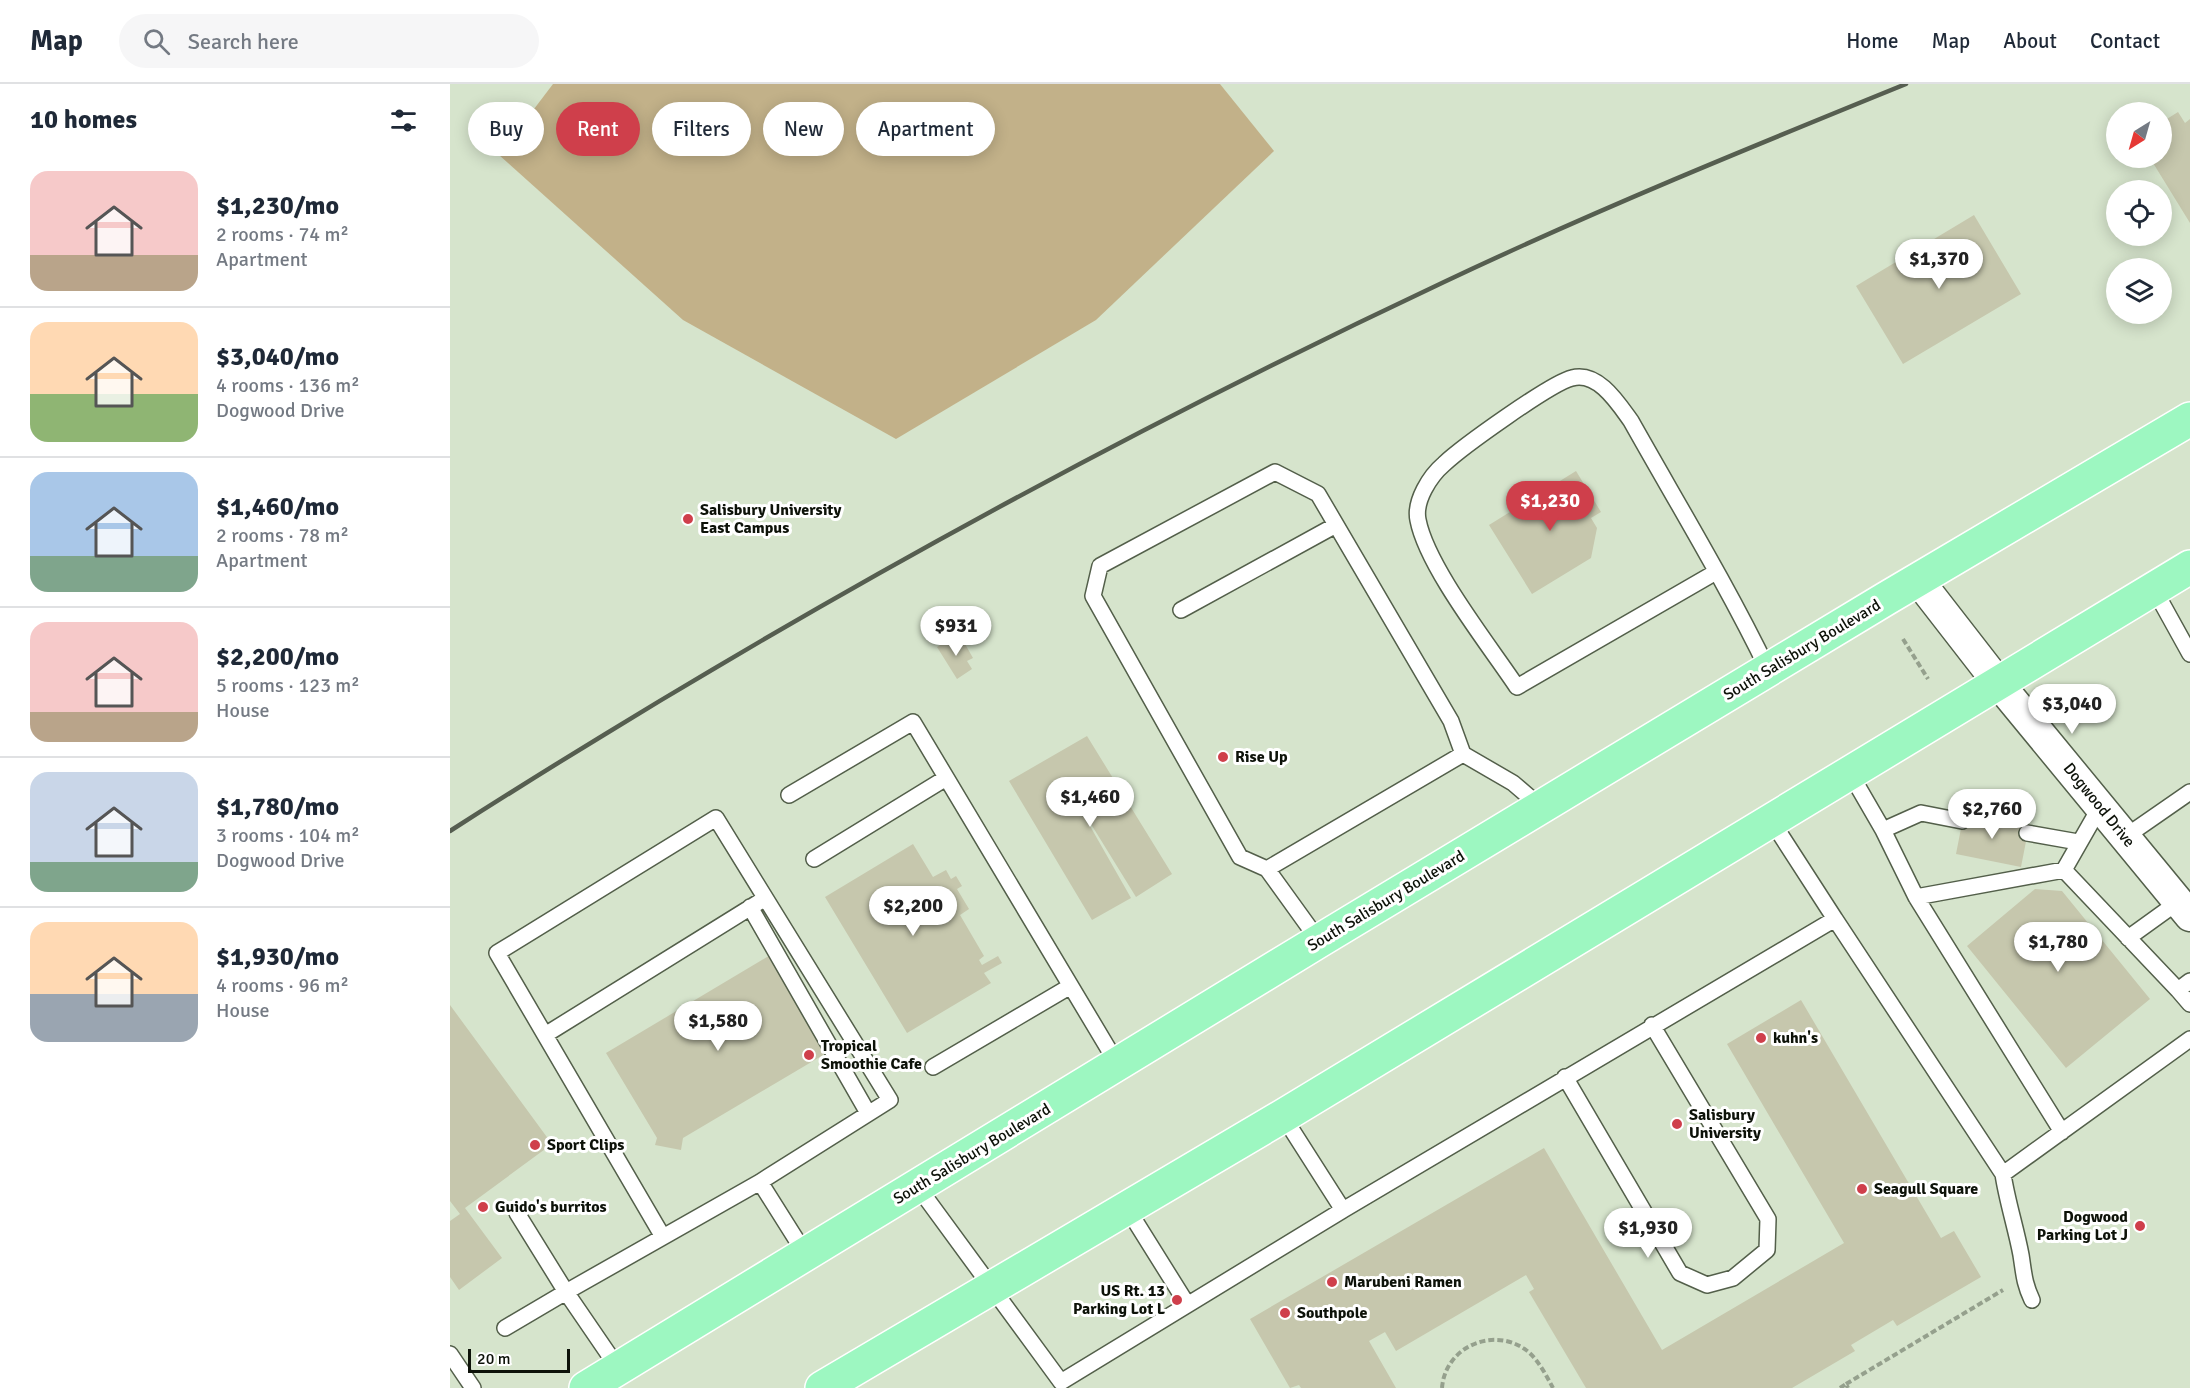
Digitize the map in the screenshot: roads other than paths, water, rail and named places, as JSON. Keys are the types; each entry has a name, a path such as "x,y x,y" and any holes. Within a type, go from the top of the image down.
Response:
{"main road":[{"name":"South Salisbury Boulevard","path":"586,1388 1768,670 2190,420"},
{"path":"822,1388 1283,1116 2190,567"}],"street":[{"name":"Dogwood Drive","path":"1919,580 1999,684 2184,909"}],"lane":[{"path":"1716,572 1517,687 1432,560 1417,518 1422,492 1443,465 1544,393 1573,377 1595,381 1615,398 1631,421 1716,572 1768,670"},
{"path":"1319,941 1267,869 1240,857 1093,596 1100,566 1275,472 1318,494 1451,721 1464,754 1513,783 1542,808"},
{"path":"1181,610 1336,525"},
{"path":"2154,589 2189,651"},
{"path":"789,795 913,722 1118,1065"},
{"path":"1267,869 1464,754"},
{"path":"1850,773 1883,830 1916,897 2062,1132"},
{"path":"814,859 946,778"},
{"path":"2125,837 2190,792"},
{"path":"2064,870 2100,807"},
{"path":"1883,830 1921,813 1962,821"},
{"path":"504,1328 760,1182 890,1100 716,818 497,952 663,1237"},
{"path":"1771,820 2003,1174 2008,1208 2021,1256 2023,1280 2032,1300"},
{"path":"2027,833 2078,842"},
{"path":"1916,897 2064,870"},
{"path":"2064,870 2128,938 2184,986 2190,1004"},
{"path":"545,1035 764,899"},
{"path":"750,907 868,1113"},
{"path":"2128,938 2184,909"},
{"path":"918,1187 1061,1382 1565,1077 1835,919"},
{"path":"933,1067 1070,987"},
{"path":"1565,1077 1680,1273 1707,1285 1733,1278 1767,1250 1768,1219 1652,1025"},
{"path":"2003,1174 2190,1039"},
{"path":"1283,1116 1343,1210"},
{"path":"760,1182 806,1255"},
{"path":"1127,1208 1187,1304"},
{"path":"517,1213 566,1292 618,1368"},
{"path":"450,1354 473,1388"}],"railway":[{"path":"450,831 570,755 815,610 938,540 1189,407 1316,343 1501,255 1674,180 1906,84"}],"place":[{"name":"Salisbury University East Campus","path":"688,519"},
{"name":"Rise Up","path":"1223,757"},
{"name":"kuhn's","path":"1761,1038"},
{"name":"Tropical Smoothie Cafe","path":"809,1055"},
{"name":"Salisbury University","path":"1677,1124"},
{"name":"Sport Clips","path":"535,1145"},
{"name":"Seagull Square","path":"1862,1189"},
{"name":"Guido's burritos","path":"483,1207"},
{"name":"Dogwood Parking Lot J","path":"2140,1226"},
{"name":"Marubeni Ramen","path":"1332,1282"},
{"name":"US Rt. 13 Parking Lot L","path":"1177,1300"},
{"name":"Southpole","path":"1285,1313"}]}
